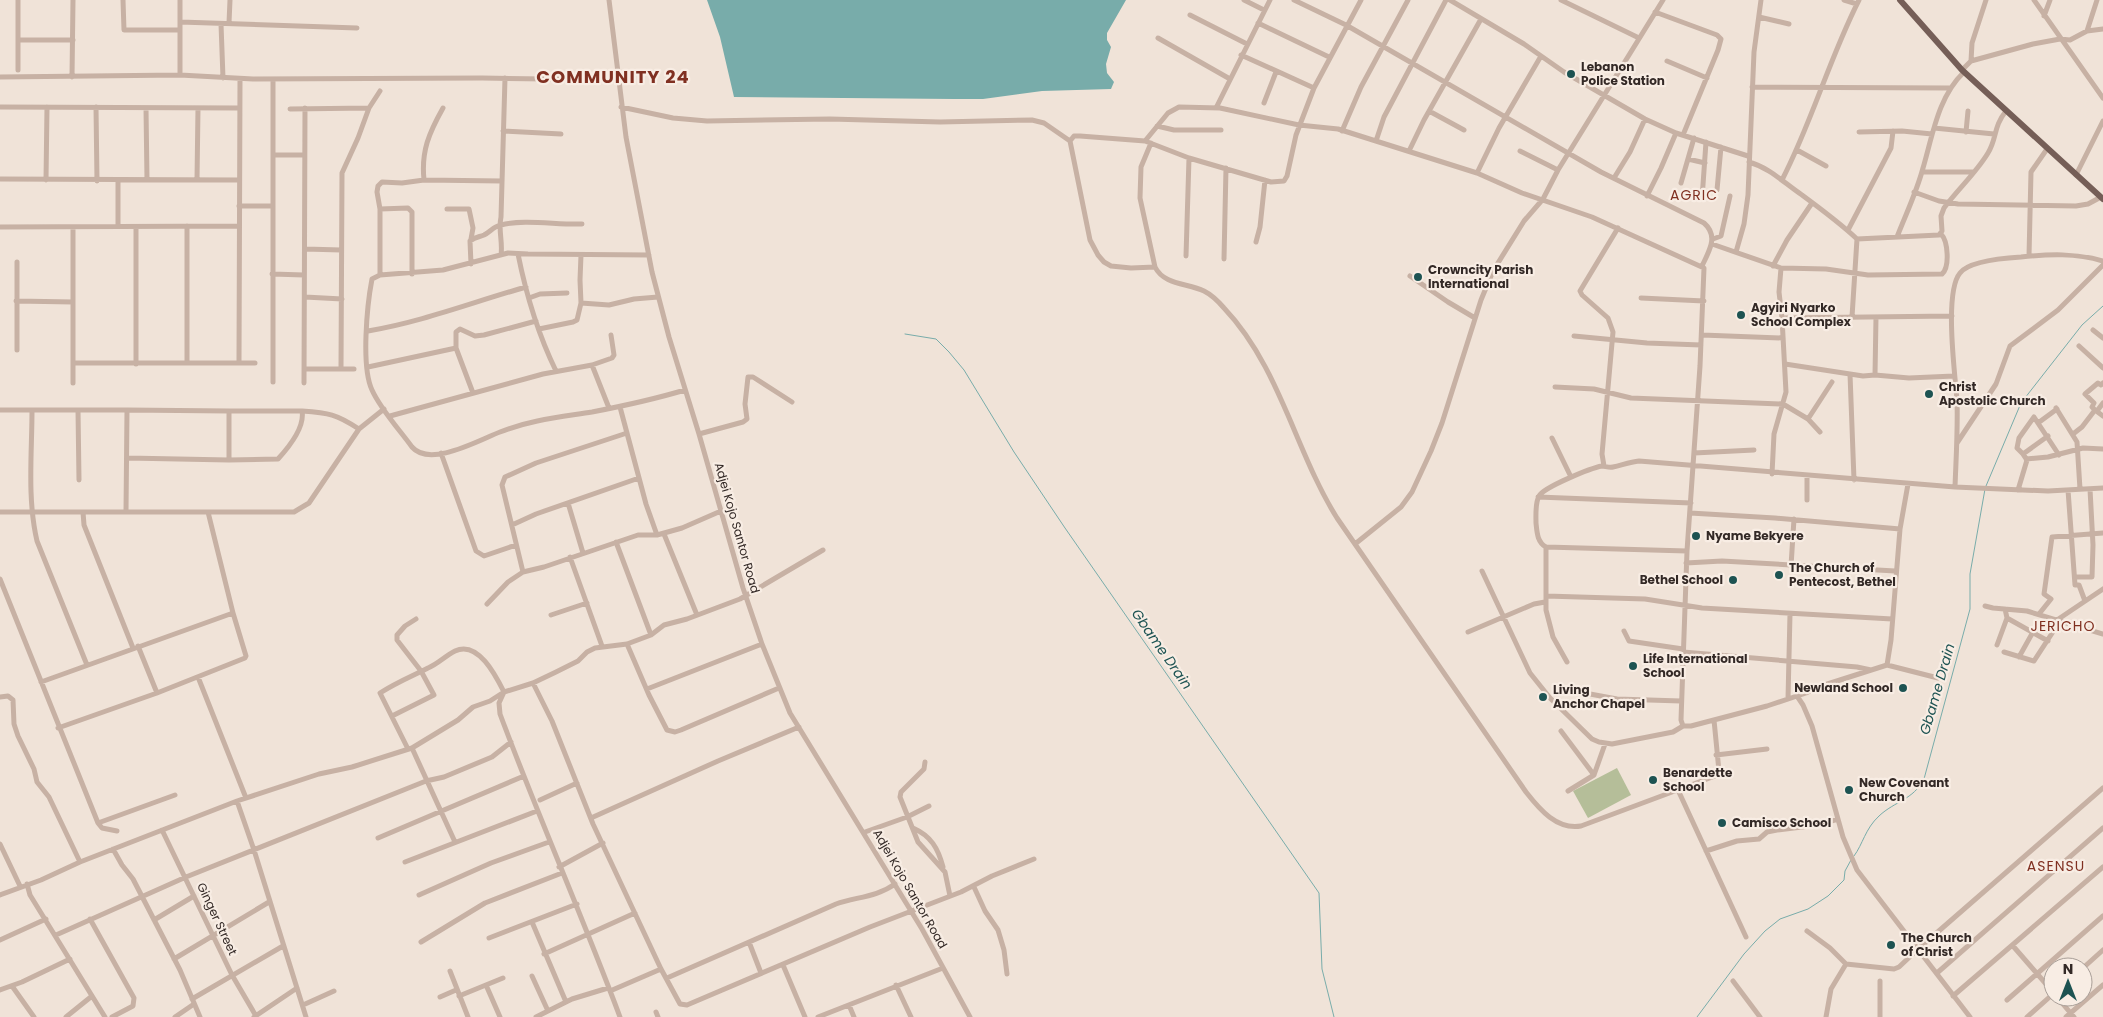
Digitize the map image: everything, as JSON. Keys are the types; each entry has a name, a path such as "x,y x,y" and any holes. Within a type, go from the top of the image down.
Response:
{"main road":[{"path":"1900,0 1963,71 2102,198"}],"street":[{"path":"18,0 18,70"},
{"path":"72,77 73,0"},
{"path":"123,0 124,28 126,31 180,30"},
{"path":"180,0 180,76"},
{"path":"229,23 230,0"},
{"name":"Adjei Kojo Santor Road","path":"609,0 620,80 621,107 658,297 700,434 746,596 762,644 779,688 799,728 865,832 912,911 970,1017"},
{"path":"1244,0 1264,10"},
{"path":"1216,108 1270,0"},
{"path":"1294,0 1346,25 1445,83 1647,196 1704,223 1711,232 1713,241"},
{"path":"1070,141 1074,136 1080,136 1148,142 1189,158 1265,180 1277,183 1284,181 1287,176 1299,125 1314,88 1361,0"},
{"path":"1342,131 1361,86 1408,0"},
{"path":"1376,141 1384,117 1446,0"},
{"path":"1450,0 1603,96 1645,119 1676,133 1748,156"},
{"path":"1561,0 1571,2 1639,38"},
{"path":"1355,544 1401,507 1412,492 1442,423 1475,318 1493,271 1524,222 1542,200 1558,170 1663,0"},
{"path":"1736,252 1746,212 1754,52 1761,0"},
{"path":"1782,180 1842,35 1858,2 1844,0"},
{"path":"1897,237 1922,172 1933,131 1950,88 1970,61 1972,43 1986,0"},
{"path":"2034,0 2103,98"},
{"path":"2044,16 2050,0"},
{"path":"2087,31 2097,0"},
{"path":"1655,12 1719,37 1720,41 1683,134"},
{"path":"1190,15 1209,27 1247,44"},
{"path":"1759,17 1789,24"},
{"path":"1409,151 1429,111 1481,19"},
{"path":"180,22 357,28"},
{"path":"1258,23 1329,57"},
{"path":"221,24 223,78"},
{"path":"1970,61 2016,48 2060,39 2070,40 2087,31 2103,29"},
{"path":"1158,38 1230,78"},
{"path":"18,40 73,40"},
{"path":"1241,55 1314,88"},
{"path":"1477,173 1540,56"},
{"path":"1667,61 1706,78"},
{"path":"1264,103 1276,72"},
{"path":"0,77 180,76 273,79 505,78 620,80"},
{"path":"239,362 238,108 240,78"},
{"path":"501,255 500,225 502,217 505,78"},
{"path":"273,79 273,382"},
{"path":"1752,87 1950,88"},
{"path":"342,369 342,173 369,108 380,91"},
{"path":"0,107 238,108"},
{"path":"46,180 47,107"},
{"path":"96,107 97,181"},
{"path":"621,107 664,117 707,121 830,119 940,122 1032,120 1044,123 1070,141 1089,233 1098,255 1104,262 1112,266 1131,268 1155,267"},
{"path":"1683,726 1681,720 1681,701 1684,606 1704,301 1705,272 1702,266 1618,228 1542,200 1477,173 1342,131 1299,125 1216,108 1179,107 1168,113 1157,126 1148,142 1141,167 1140,198 1158,274 1165,279 1194,287 1211,295 1238,325 1277,391 1323,495 1526,792 1545,814 1560,824 1576,827 1718,774 1714,720"},
{"path":"146,108 147,180"},
{"path":"197,180 198,108"},
{"path":"304,383 305,108"},
{"path":"290,109 369,108"},
{"path":"424,180 422,167 429,132 444,108"},
{"path":"1429,111 1464,130"},
{"path":"1966,132 1968,111"},
{"path":"1713,241 1736,252 1781,268 1826,269 1868,276 1942,274 1946,268 1945,241 1941,234 1941,216 1948,203 1990,151 1997,124 2006,111"},
{"path":"1614,178 1630,152 1645,119"},
{"path":"2076,175 2103,121"},
{"path":"1157,126 1174,130 1221,130"},
{"path":"504,131 561,134"},
{"path":"1848,230 1890,148 1893,131"},
{"path":"1859,132 1933,131 1994,134"},
{"path":"1647,196 1653,188 1676,133"},
{"path":"1681,183 1694,138"},
{"path":"1702,199 1706,142"},
{"path":"1716,190 1721,147"},
{"path":"2029,256 2030,172 2047,149"},
{"path":"1796,150 1826,166"},
{"path":"1520,151 1558,170"},
{"path":"273,155 304,155"},
{"path":"1186,256 1189,158"},
{"path":"1688,159 1705,163"},
{"path":"1749,162 1767,169 1848,230 1857,240 1852,317"},
{"path":"1224,259 1226,168"},
{"path":"1922,172 1974,172"},
{"path":"0,179 97,181 239,180"},
{"path":"380,275 380,209 377,192 378,186 382,182 402,183 424,180 502,181"},
{"path":"1256,242 1260,228 1265,180"},
{"path":"118,181 118,225"},
{"path":"1914,192 1948,203 2030,206 2076,206 2088,204 2102,198"},
{"path":"1702,266 1713,241 1721,236 1730,196"},
{"path":"1773,266 1787,240 1812,203"},
{"path":"239,206 273,206"},
{"path":"380,209 408,208 412,212 412,274"},
{"path":"447,209 469,209 473,235 470,241 471,264"},
{"path":"470,241 476,236 485,234 500,225 524,222 582,224"},
{"path":"0,227 118,225 136,227 239,226"},
{"path":"187,226 187,363"},
{"path":"73,227 73,383"},
{"path":"136,227 136,364"},
{"path":"1604,466 1602,454 1613,340 1612,324 1580,291 1618,228"},
{"path":"1857,240 1941,234"},
{"path":"305,249 341,250"},
{"path":"649,255 518,254 512,252 471,264 412,274 380,275 372,279 368,313 366,353 372,391 415,451 429,456 457,450 519,425 620,406 685,390"},
{"path":"518,254 538,329 556,371"},
{"path":"1955,487 1957,400 1954,376 1952,316 1955,284 1961,271 1984,262 2029,256 2068,254 2103,261"},
{"path":"538,329 577,320 581,303 581,255"},
{"path":"17,262 17,350"},
{"path":"1957,444 1996,384 2010,346 2058,310 2103,265"},
{"path":"1772,474 1774,434 1784,404 1786,383 1780,298 1781,268"},
{"path":"272,274 304,275"},
{"path":"1410,276 1475,318"},
{"path":"368,331 446,313 526,287"},
{"path":"529,298 540,294 567,293"},
{"path":"305,297 342,299"},
{"path":"581,303 609,305 634,299 658,297"},
{"path":"1641,298 1704,301"},
{"path":"16,301 73,302"},
{"path":"1782,318 1952,316"},
{"path":"1875,375 1876,317"},
{"path":"473,393 456,348 456,332 460,329 475,336 484,335 536,321"},
{"path":"2093,330 2103,338"},
{"path":"390,416 556,371 612,358 614,354 611,335"},
{"path":"1702,335 1783,338"},
{"path":"1574,336 1701,345"},
{"path":"2079,346 2103,368"},
{"path":"368,367 456,348"},
{"path":"72,363 255,363"},
{"path":"592,364 609,408"},
{"path":"1785,364 1863,376 1875,375 1909,378 1954,376"},
{"path":"305,369 354,369"},
{"path":"1850,374 1854,480"},
{"path":"700,434 743,422 747,419 745,404 748,377 753,377 792,402"},
{"path":"1808,419 1832,382"},
{"path":"2103,383 2101,386 2098,383 2085,394 2094,403 2092,406 2096,411 2103,416"},
{"path":"1555,387 1594,389 1631,398 1784,404 1808,419 1820,432"},
{"path":"2072,434 2082,427 2103,403"},
{"path":"620,406 639,478 657,535"},
{"path":"2038,423 2056,408 2072,434 2078,450 2080,489"},
{"path":"0,512 294,512 309,503 359,429 384,409"},
{"path":"0,410 302,411 331,413 359,429"},
{"path":"32,410 32,512 37,541 87,665"},
{"path":"78,410 78,480"},
{"path":"126,512 127,410"},
{"path":"229,411 229,460"},
{"path":"127,458 278,459 302,425 302,411"},
{"path":"2018,490 2026,459 2017,448 2020,438 2034,418 2048,436 2059,455"},
{"path":"523,572 502,480 509,474 627,433"},
{"path":"2023,454 2048,436"},
{"path":"1552,438 1571,477"},
{"path":"2026,459 2037,460 2083,448 2103,449"},
{"path":"1694,453 1754,450"},
{"path":"441,453 476,551 484,556 516,546"},
{"path":"1687,551 1546,547 1540,542 1538,537 1536,521 1538,497 1547,488 1571,477 1604,466 1612,467 1626,462 1639,461 1772,474 1972,488 2068,490 2103,488"},
{"path":"1807,476 1807,500"},
{"path":"512,525 639,478"},
{"path":"1887,665 1895,572 1908,484"},
{"path":"2075,577 2092,577 2090,489"},
{"path":"2068,490 2076,585 2079,585 2084,601"},
{"path":"1538,497 1691,503"},
{"path":"568,503 583,553"},
{"path":"487,604 508,582 523,572 544,567 638,535 664,534 688,526 721,511"},
{"path":"83,512 84,526 115,604 157,693"},
{"path":"58,728 157,693 246,656 233,613 208,512"},
{"path":"1690,513 1794,519 1900,529"},
{"path":"1791,566 1794,519"},
{"path":"2039,614 2051,599 2044,594 2052,537 2103,533"},
{"path":"664,534 697,615"},
{"path":"616,542 651,635"},
{"path":"1546,547 1546,599 1550,627 1567,662"},
{"path":"0,895 237,801 319,774 352,767 410,748 458,720 473,707 490,701 504,692 533,683 556,672 578,660 587,652 602,646 627,644 651,635 664,625 697,615 746,596 823,550"},
{"path":"570,557 573,572 587,603 602,646"},
{"path":"1686,563 1722,561 1895,572"},
{"path":"1482,570 1503,618 1535,681 1592,739 1605,744 1673,732 1683,726 1689,727 1742,714 1887,665 1938,678"},
{"path":"0,579 58,728 98,823 102,828 117,831"},
{"path":"2004,652 2034,661 2048,641 2058,621 2103,589"},
{"path":"1468,632 1546,599 1646,599 1684,606 1892,620"},
{"path":"551,615 587,603"},
{"path":"1985,606 2027,611 2103,634"},
{"path":"1997,645 2007,618 2005,609"},
{"path":"41,682 233,613"},
{"path":"1788,699 1790,614"},
{"path":"2007,618 2048,641"},
{"path":"392,716 434,695 421,671 397,640 396,635 404,626 416,619"},
{"path":"1624,631 1629,641 1683,650 1788,662 1857,667 1871,670"},
{"path":"2019,657 2033,632"},
{"path":"627,644 668,730 675,732 779,688"},
{"path":"647,689 762,644"},
{"path":"455,842 440,812 431,787 426,781 380,693 429,668 454,652 464,650 478,654 483,659 494,671 504,692 499,703 500,714 559,867 577,904 620,1017"},
{"path":"198,677 246,798"},
{"path":"533,683 552,721 591,818 676,1001 680,1004 687,1005 974,887 992,876 1034,859"},
{"path":"1590,694 1623,699 1681,701"},
{"path":"0,697 8,696 13,700 14,724 37,782 49,797 80,862"},
{"path":"1797,696 1814,733 1838,819 1849,854 1857,870 1970,1017"},
{"path":"591,818 718,761 799,728"},
{"path":"1561,731 1594,775"},
{"path":"56,935 186,877 426,781 444,777 492,757 510,742"},
{"path":"1568,791 1594,775 1605,744"},
{"path":"1716,755 1767,749"},
{"path":"926,762 924,769 900,795 915,837 943,868"},
{"path":"378,838 524,776"},
{"path":"540,800 577,783"},
{"path":"1807,931 1830,948 1846,964 1894,970 2103,788"},
{"path":"1678,790 1746,937"},
{"path":"98,823 175,795"},
{"path":"237,801 306,1017"},
{"path":"865,832 907,817 929,806"},
{"path":"406,862 537,811"},
{"path":"1706,851 1737,841 1760,839 1767,832 1818,825 1838,819"},
{"path":"913,828 929,837 938,852 947,877 950,896"},
{"path":"1936,973 2103,828"},
{"name":"Ginger Street","path":"162,830 232,975 255,1016"},
{"path":"419,895 491,863 549,842"},
{"path":"559,867 603,843"},
{"path":"0,844 20,886"},
{"path":"113,849 142,896 174,959 200,1017"},
{"path":"1954,996 2103,866"},
{"path":"421,942 486,903 562,873"},
{"path":"27,884 30,895 56,935 102,1016"},
{"path":"666,978 836,904 885,892 895,884"},
{"path":"974,887 998,930 1004,950 1007,974"},
{"path":"154,920 194,896"},
{"path":"174,959 269,902"},
{"path":"489,938 577,904"},
{"path":"544,954 635,913"},
{"path":"2008,1000 2103,916"},
{"path":"0,940 46,919"},
{"path":"90,919 134,998 133,1006 112,1017"},
{"path":"532,922 566,1002"},
{"path":"749,942 762,973"},
{"path":"175,1017 232,975 283,946"},
{"path":"2013,946 2043,980"},
{"path":"2093,959 2103,950"},
{"path":"0,990 70,959"},
{"path":"1826,1017 1830,989 1846,964"},
{"path":"782,965 805,1017"},
{"path":"818,1017 943,968"},
{"path":"536,1017 546,1014 566,1002 609,989 661,969"},
{"path":"450,971 468,1017"},
{"path":"532,976 546,1014"},
{"path":"459,996 502,978"},
{"path":"1733,981 1760,1017"},
{"path":"1880,981 1880,1017"},
{"path":"486,985 500,1017"},
{"path":"896,985 911,1017"},
{"path":"2066,1017 2072,1015 2103,985"},
{"path":"12,986 34,1017"},
{"path":"255,1016 297,988"},
{"path":"440,997 456,990"},
{"path":"303,1005 334,991"},
{"path":"66,1017 92,996"},
{"path":"2027,1017 2043,1002"},
{"path":"850,1005 854,1017"}],"green space":[{"path":"1617,768 1631,795 1588,818 1573,791"}],"water":[{"path":"707,0 1126,0 1107,33 1107,40 1111,47 1106,64 1107,73 1114,82 1111,89 1042,91 983,99 954,99 734,97 720,37"}],"waterway":[{"name":"Gbame Drain","path":"1986,486 2021,403 2082,325 2103,306"},
{"name":"Gbame Drain","path":"905,334 936,339 964,370 1014,452 1065,528 1319,893 1322,969 1334,1017"},
{"name":"Gbame Drain","path":"1854,856 1874,821 1885,811 1915,792 1924,779 1970,609 1970,574 1985,489"},
{"name":"Gbame Drain","path":"1697,1017 1744,954 1765,931 1780,919 1808,909 1828,896 1844,880 1845,871 1851,860"}],"place":[{"name":"Lebanon Police Station","path":"1571,74"},
{"name":"Crowncity Parish International","path":"1418,277"},
{"name":"Agyiri Nyarko School Complex","path":"1741,315"},
{"name":"Christ Apostolic Church","path":"1929,394"},
{"name":"Nyame Bekyere","path":"1696,536"},
{"name":"The Church of Pentecost, Bethel","path":"1779,575"},
{"name":"Bethel School","path":"1733,580"},
{"name":"Life International School","path":"1633,666"},
{"name":"Newland School","path":"1903,688"},
{"name":"Living Anchor Chapel","path":"1543,697"},
{"name":"Benardette School","path":"1653,780"},
{"name":"New Covenant Church","path":"1849,790"},
{"name":"Camisco School","path":"1722,823"},
{"name":"The Church of Christ","path":"1891,945"}],"district":[{"name":"COMMUNITY 24","path":"613,77"},
{"name":"AGRIC","path":"1694,195"},
{"name":"JERICHO","path":"2063,626"},
{"name":"ASENSU","path":"2056,866"}]}
